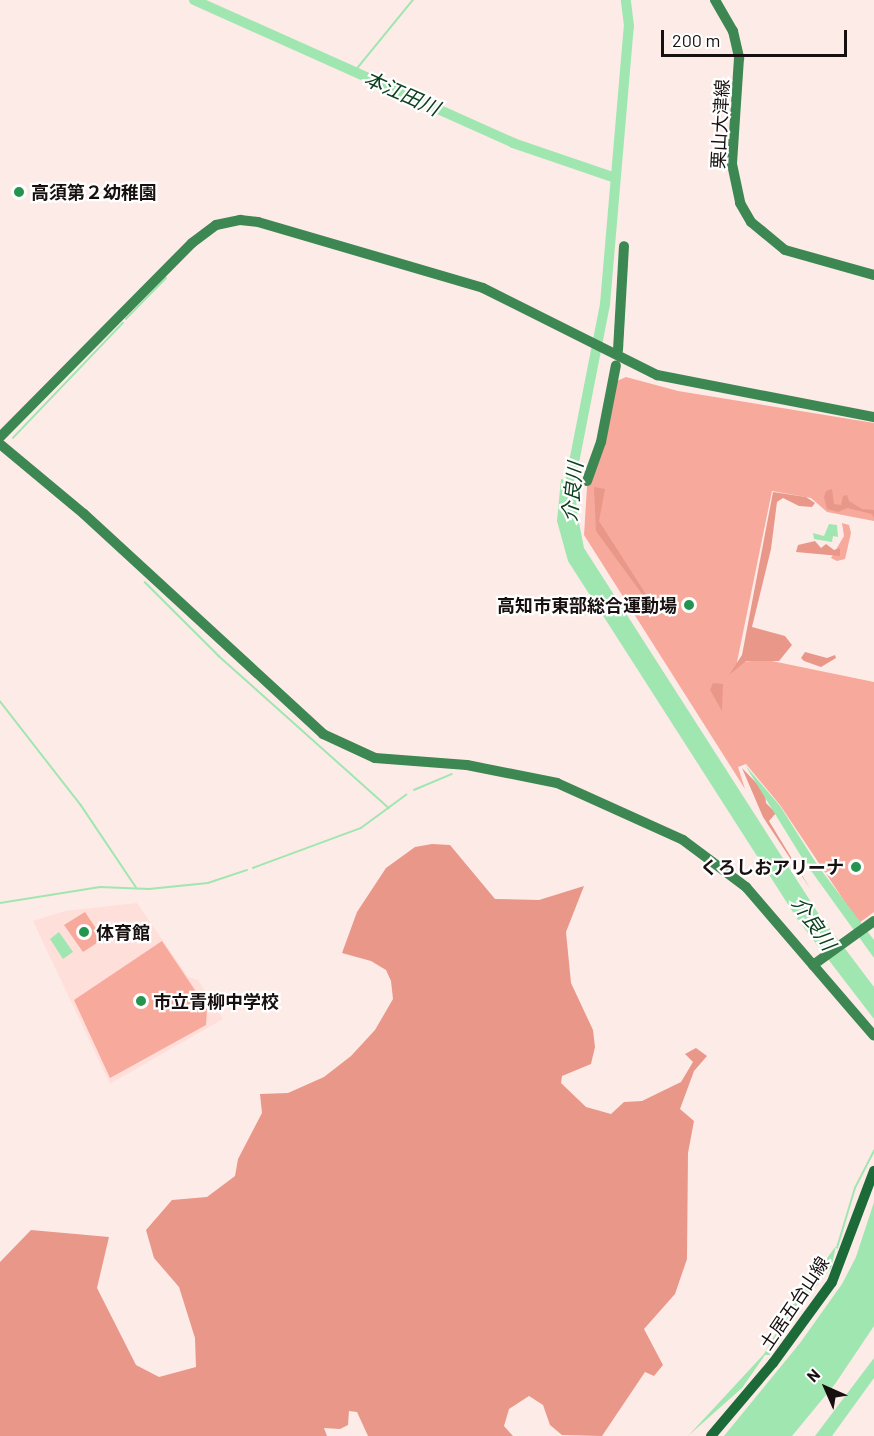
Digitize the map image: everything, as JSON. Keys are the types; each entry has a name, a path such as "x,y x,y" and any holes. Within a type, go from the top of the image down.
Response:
{"main road":[{"name":"土居五台山線","path":"711,1436 773,1364 832,1282 874,1171"}],"street":[{"name":"栗山大津線","path":"715,0 733,31 739,58 732,164 740,203 751,222 785,250 874,275"},
{"path":"0,437 192,243 216,225 232,220 258,222 483,288 657,375 874,417"},
{"path":"613,351 624,246"},
{"path":"587,481 601,442 616,365"},
{"path":"0,444 84,514 323,734 375,758 513,773 557,783 610,804 683,840 728,871 765,906 818,962 874,1036"},
{"path":"818,962 871,922"}],"shaded area":[{"name":"高知市東部総合運動場","path":"626,377 678,391 874,423 874,521 827,512 811,498 772,491 737,662 767,660 874,682 874,912 859,923 780,805 746,764 738,767 745,789 584,535 587,487 617,381"},
{"path":"594,487 605,489 599,521 647,596 645,598 596,531"},
{"path":"832,489 834,504 841,505 843,496 847,495 849,501 862,509 874,510 874,518 872,514 847,508 838,512 827,509 824,497 826,491"},
{"path":"773,492 806,497 815,503 812,507 799,506 783,498 777,502 771,549 752,627 785,636 792,645 779,661 746,661 729,675 742,655"},
{"path":"842,523 849,525 851,533 845,559 837,561 831,558 844,536"},
{"path":"815,541 821,548 826,544 834,550 840,548 840,556 796,552 798,545"},
{"path":"805,652 827,658 835,655 836,658 821,667 804,661 801,658"},
{"path":"713,683 723,684 722,711 710,690"},
{"path":"742,768 765,792 766,803 776,813 769,821 811,890 763,817"},
{"path":"432,844 450,845 495,899 539,900 584,886 566,932 571,983 593,1030 595,1047 591,1064 562,1076 561,1083 586,1107 611,1114 624,1102 642,1101 681,1082 693,1062 685,1054 696,1048 707,1056 694,1071 680,1109 694,1121 688,1153 687,1259 675,1294 644,1329 663,1365 654,1376 645,1372 602,1436 562,1435 550,1425 543,1405 529,1396 509,1409 504,1426 513,1436 368,1436 357,1412 349,1411 348,1425 340,1429 324,1428 327,1436 0,1436 0,1262 31,1230 109,1237 97,1288 136,1365 159,1377 196,1367 195,1338 179,1287 154,1258 146,1230 172,1200 207,1197 235,1176 238,1159 262,1113 260,1094 288,1093 324,1077 351,1056 375,1030 393,999 391,981 386,970 371,961 342,953 357,912 386,868 415,847"},
{"name":"市立青柳中学校","path":"137,903 188,977 198,980 223,1019 110,1084 33,921 65,911"},
{"name":"体育館","path":"85,912 103,939 83,952 64,925"},
{"path":"162,941 207,1008 206,1025 110,1078 74,1000"}],"water":[{"path":"561,479 580,484 576,507 584,548 818,913 874,987 874,1019 798,920 568,561 557,521"},
{"path":"829,524 837,525 838,537 833,536 832,542 814,539 813,533 824,536"},
{"path":"745,765 780,806 818,866 874,940 874,958 804,861"},
{"path":"59,932 73,952 63,959 50,939"},
{"path":"874,1202 874,1326 835,1384 792,1436 724,1436 800,1343 842,1284 856,1257"},
{"path":"836,1246 831,1268 799,1307 770,1355 765,1355 742,1388 688,1436 764,1354 793,1304"},
{"path":"874,1358 874,1378 832,1436 815,1436"}],"waterway":[{"name":"本江田川","path":"194,0 513,143 613,177"},
{"path":"355,71 413,0"},
{"name":"介良川","path":"568,493 605,304 629,26 626,0"},
{"path":"126,319 166,278"},
{"path":"13,438 123,323"},
{"path":"145,582 219,656 389,808"},
{"path":"0,701 81,805 136,887"},
{"path":"414,790 452,774"},
{"path":"253,868 361,828 406,795"},
{"path":"0,903 100,887 149,889 208,883 247,870"},
{"path":"837,1248 855,1188 874,1151"}],"place":[{"name":"高須第２幼稚園","path":"19,192"},
{"name":"高知市東部総合運動場","path":"689,605"},
{"name":"くろしおアリーナ","path":"856,867"},
{"name":"体育館","path":"84,932"},
{"name":"市立青柳中学校","path":"141,1001"}]}
